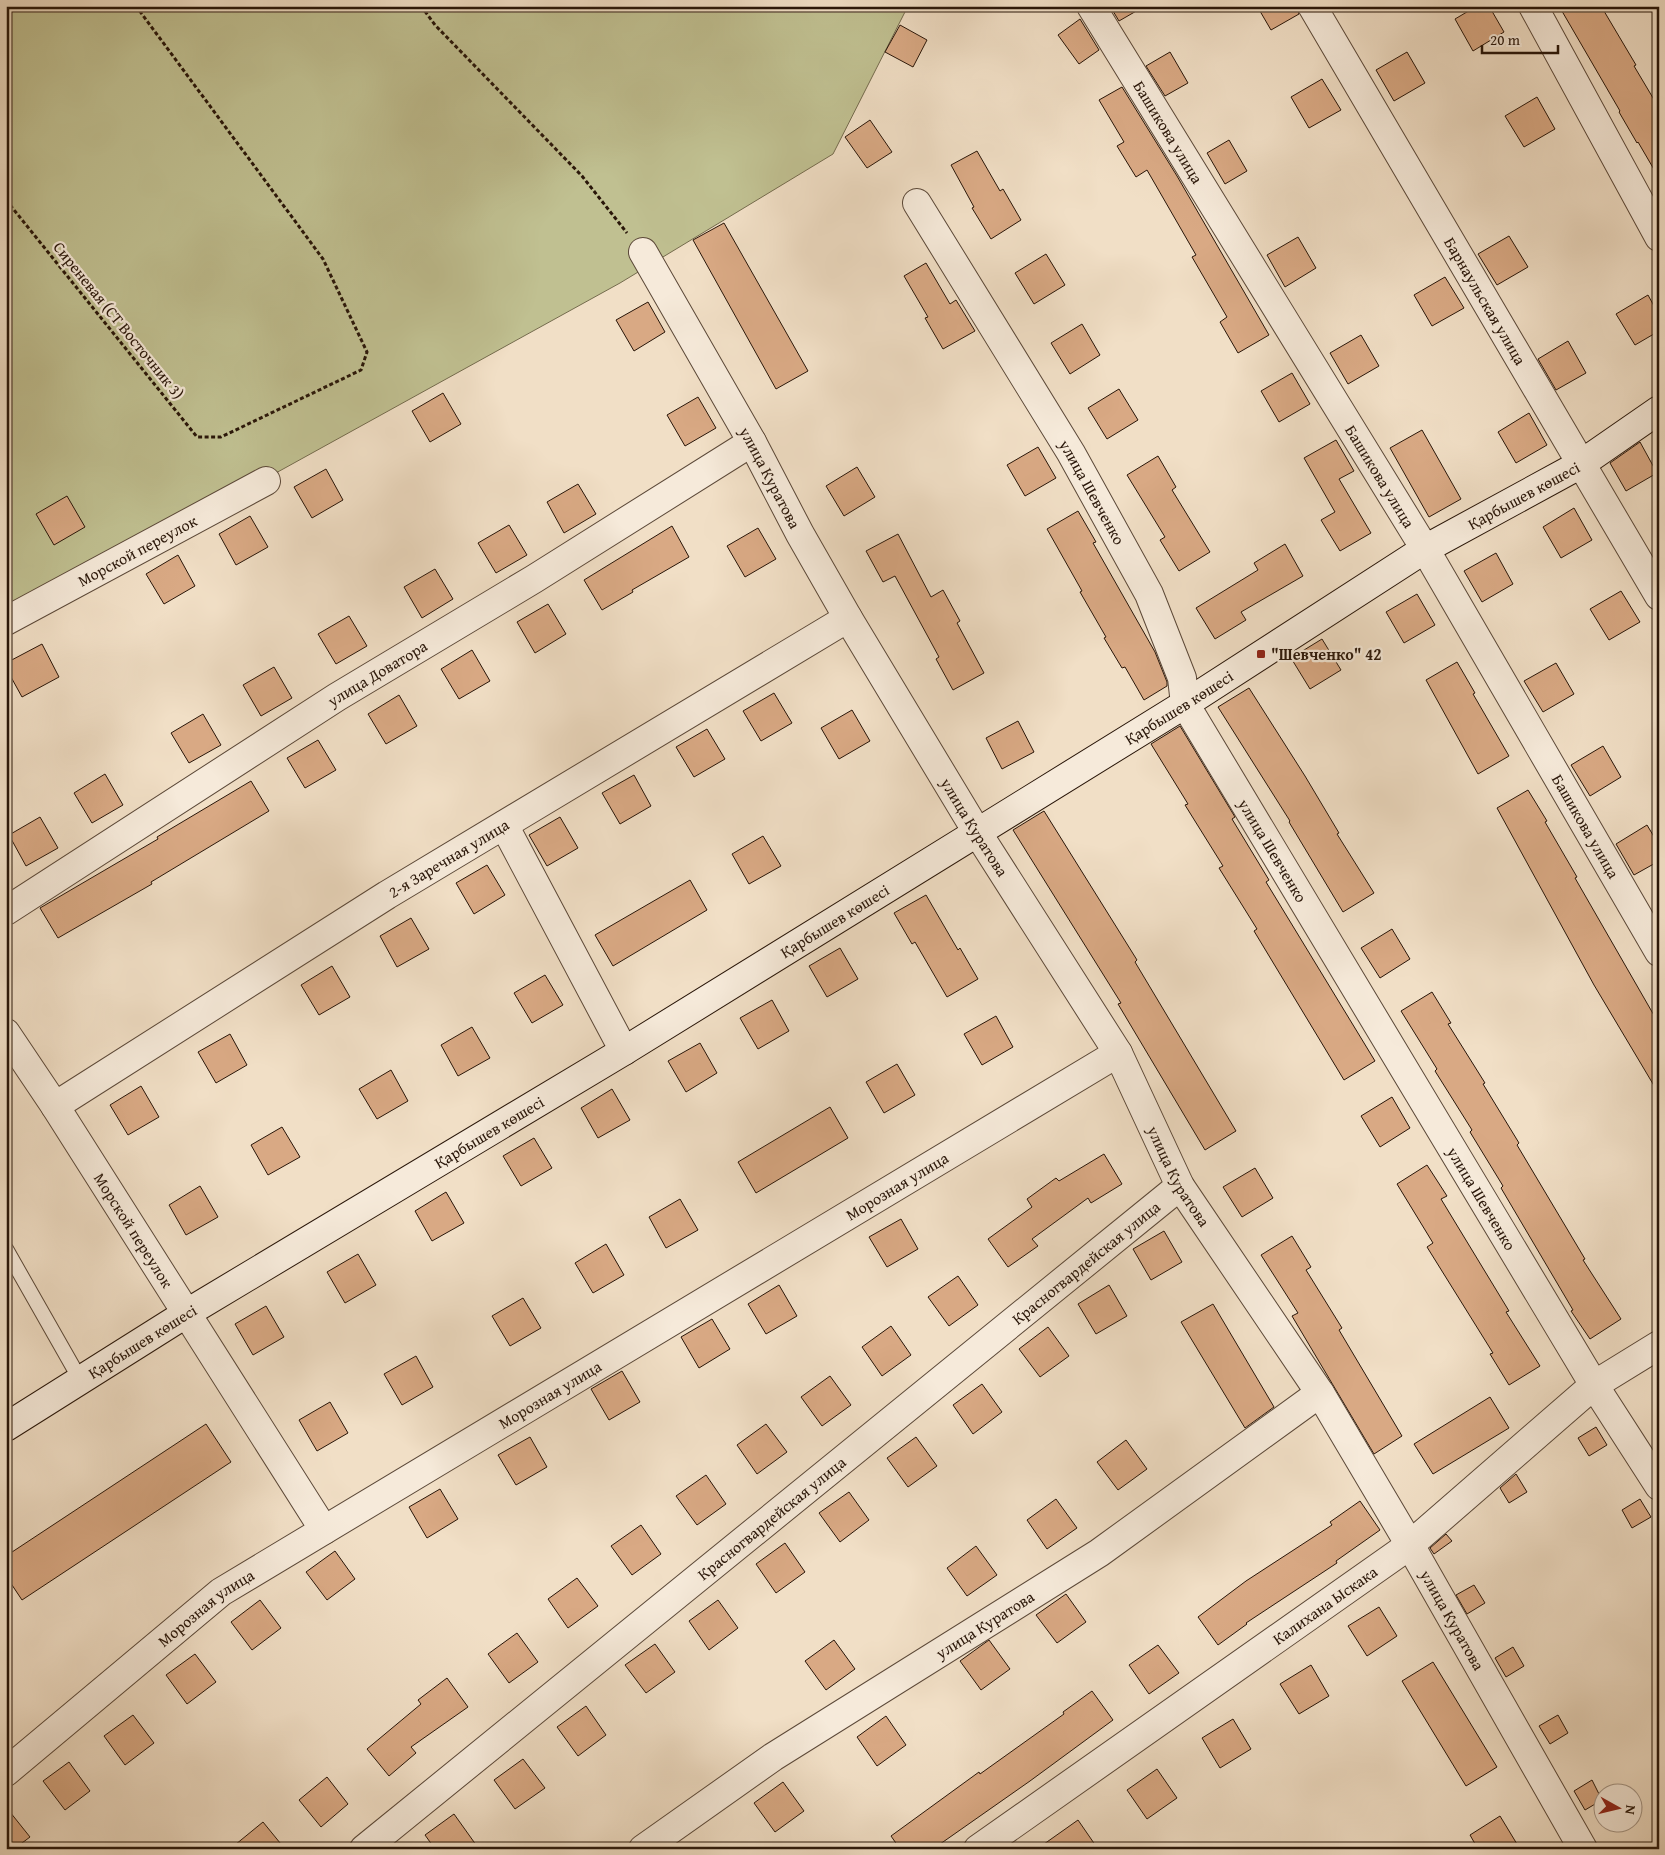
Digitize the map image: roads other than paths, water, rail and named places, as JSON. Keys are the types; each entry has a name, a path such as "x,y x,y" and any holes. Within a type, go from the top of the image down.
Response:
{"street":[{"name":"Башикова улица","path":"1091,6 1425,549 1659,952"},
{"name":"Барнаульская улица","path":"1312,6 1659,596"},
{"path":"1532,6 1659,237"},
{"name":"улица Шевченко","path":"917,203 1071,453 1149,594 1182,678 1185,704 1594,1385 1659,1486"},
{"name":"улица Куратова","path":"643,252 752,442 800,534 848,618 977,832 1118,1053 1180,1186 1320,1393 1410,1545 1584,1849"},
{"name":"Қарбышев көшесі","path":"6,1426 81,1381 187,1313 624,1051 1185,704 1425,549 1580,464 1659,410"},
{"name":"улица Доватора","path":"6,911 337,697 534,579 752,442"},
{"name":"Морской переулок","path":"6,620 266,480"},
{"name":"2-я Заречная улица","path":"55,1106 387,895 848,618"},
{"path":"504,825 624,1051"},
{"name":"Морской переулок","path":"6,1033 55,1106 324,1530"},
{"name":"Морозная улица","path":"6,1772 221,1592 1118,1053"},
{"name":"Красногвардейская улица","path":"364,1849 1180,1186"},
{"name":"Калихана Ыскака","path":"978,1849 1410,1545 1594,1385 1659,1345"},
{"name":"улица Куратова","path":"643,1849 773,1758 1099,1553 1320,1393"}],"lane":[{"path":"6,1248 81,1381"}],"place":[{"name":"\"Шевченко\" 42","path":"1261,654"}]}
